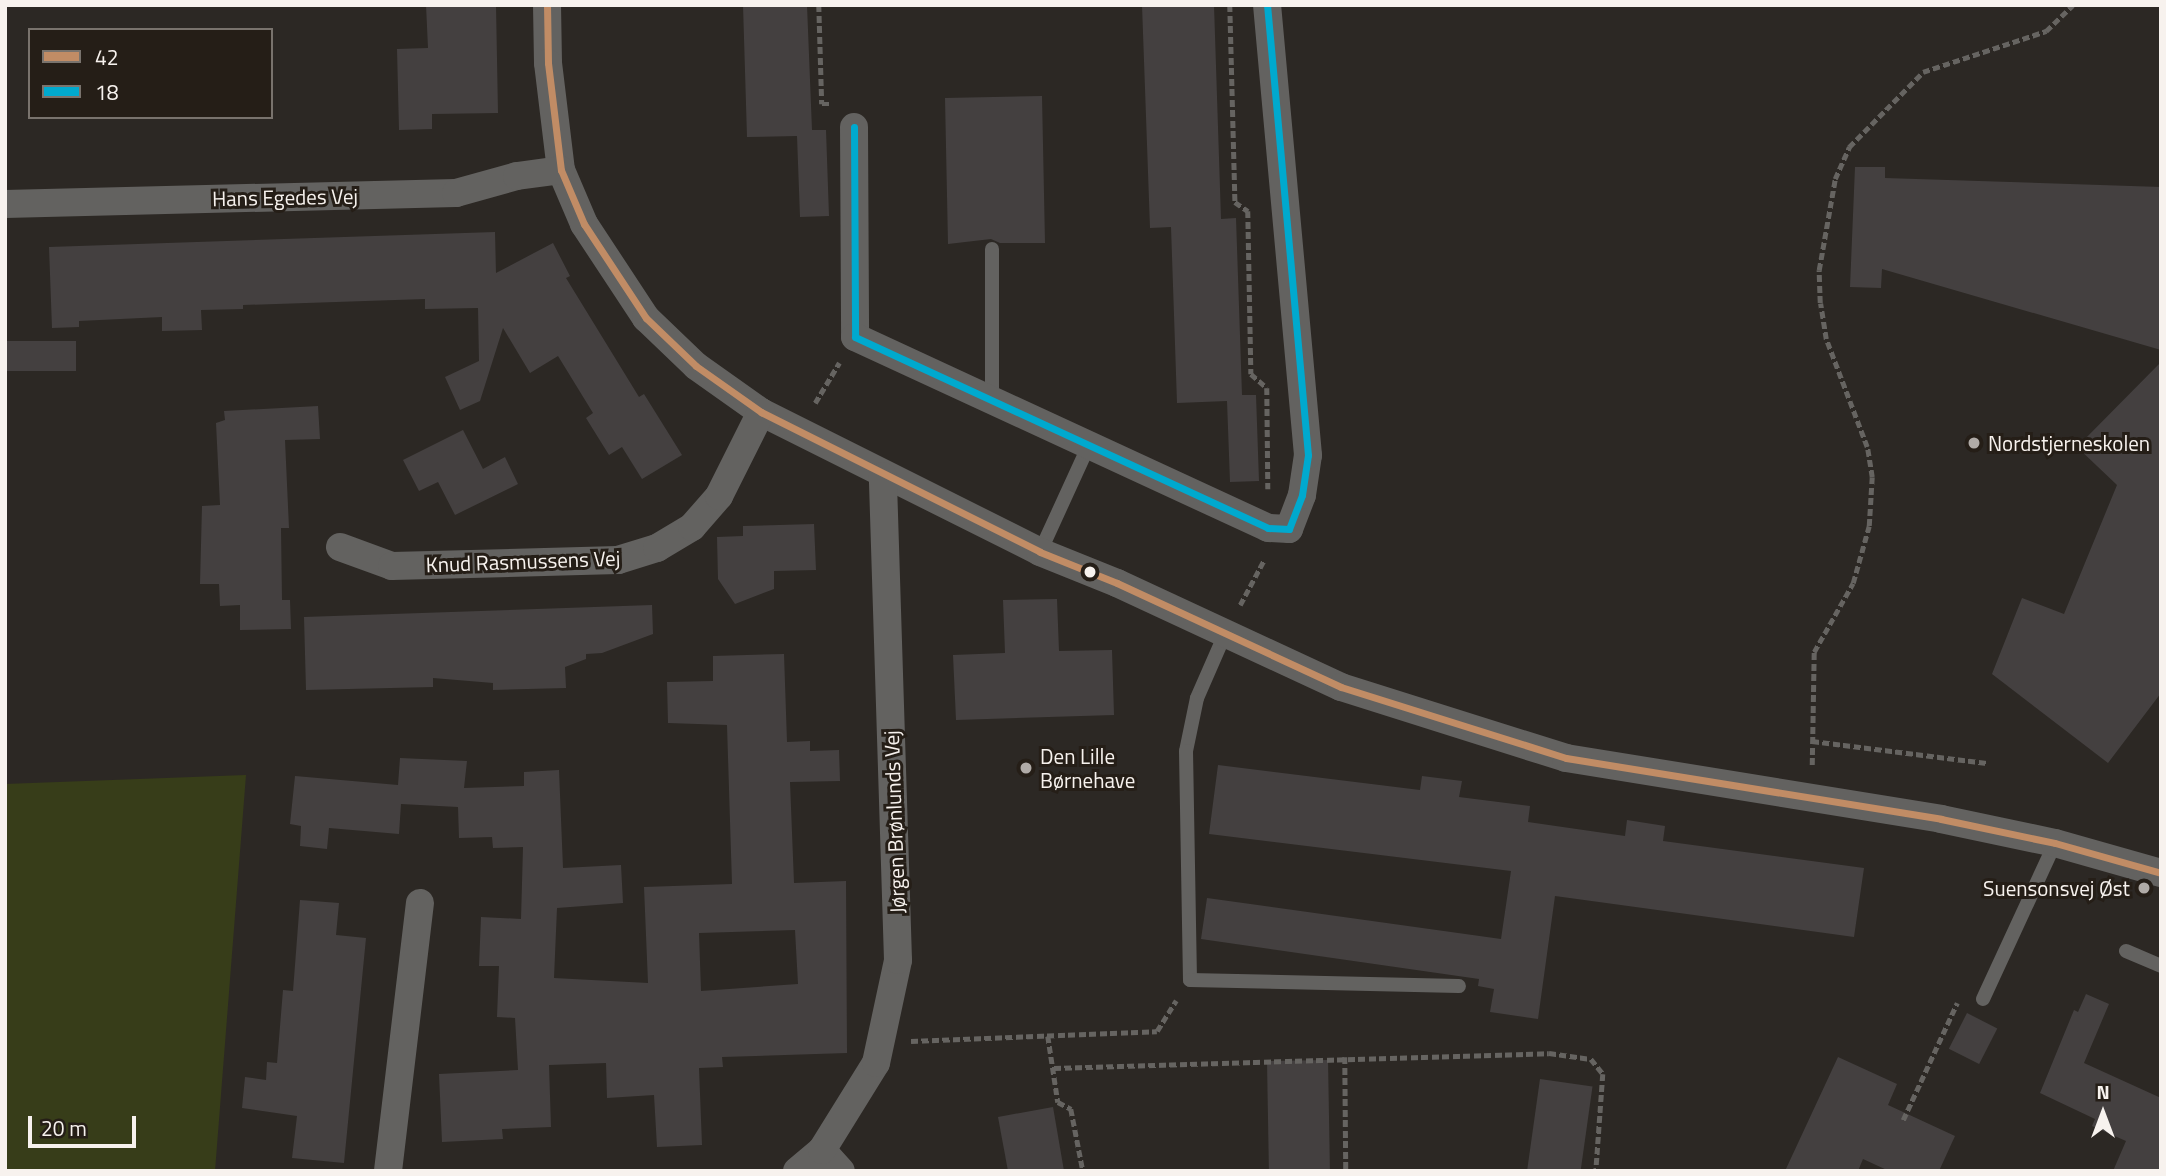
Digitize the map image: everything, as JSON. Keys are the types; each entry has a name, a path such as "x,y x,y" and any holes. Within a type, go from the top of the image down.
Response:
{"street":[{"path":"547,5 548,63 561,170 584,224 646,318 696,366 761,412 1040,552 1341,687 1566,758 1810,800 1941,819 2055,842 2161,873"},
{"path":"854,127 855,337 1268,528 1289,529 1302,495 1308,455 1267,5"},
{"name":"Hans Egedes Vej","path":"5,204 456,193 517,176 561,170"},
{"name":"Knud Rasmussens Vej","path":"340,547 392,566 618,560 657,548 692,527 719,496 761,412"},
{"name":"Jørgen Brønlunds Vej","path":"797,1171 822,1150 856,1101 882,1042 898,960 883,475"},
{"path":"388,1171 420,903"},
{"path":"822,1150 841,1171"}],"lane":[{"path":"992,249 992,401"},
{"path":"1040,552 1088,445"},
{"path":"1225,634 1196,698 1186,751 1190,980 1459,986"},
{"path":"1983,999 2055,842"},
{"path":"2126,951 2161,966"}],"path":[{"path":"820,5 822,104 854,104 854,127"},
{"path":"1225,634 1268,551 1267,388 1251,374 1248,211 1235,202 1230,5"},
{"path":"1810,800 1814,652 1853,583 1869,526 1872,477 1867,447 1826,339 1820,303 1819,270 1835,180 1849,147 1923,72 2046,31 2073,5"},
{"path":"798,431 855,337"},
{"path":"1812,741 1987,763"},
{"path":"882,1042 1157,1031 1190,980"},
{"path":"1903,1120 1964,990 1983,999"},
{"path":"1048,1036 1058,1102 1071,1109 1083,1171"},
{"path":"1054,1068 1549,1052 1591,1059 1603,1074 1596,1171"},
{"path":"1345,1057 1346,1171"}],"green space":[{"path":"246,775 215,1171 5,1171 5,784"}],"building":[{"path":"426,5 496,5 498,113 432,114 432,129 399,130 397,49 428,48"},
{"path":"743,5 807,5 812,130 826,130 829,216 800,217 797,136 747,137"},
{"path":"1142,5 1214,5 1221,219 1236,218 1242,395 1256,395 1259,481 1230,482 1227,401 1177,403 1171,227 1150,228"},
{"path":"1042,96 1045,243 1000,243 991,239 948,244 945,98"},
{"path":"1855,167 1885,167 1885,178 2161,187 2161,350 1882,269 1881,288 1850,287"},
{"path":"495,232 496,273 553,243 570,276 566,278 639,397 644,394 682,455 642,479 622,447 609,455 586,418 593,413 558,356 530,373 503,328 480,401 460,410 445,377 479,361 478,308 425,309 425,299 243,305 243,309 201,310 202,330 162,331 162,317 79,321 79,327 52,328 49,247"},
{"path":"5,341 76,341 76,371 5,371"},
{"path":"2161,362 2161,693 2108,763 1992,674 2022,598 2064,614 2117,485 2077,447"},
{"path":"318,406 320,439 285,440 289,528 281,528 282,600 290,600 291,629 240,630 240,605 220,606 219,584 200,584 202,506 220,505 216,423 225,420 224,411"},
{"path":"463,430 483,469 505,457 518,484 455,515 438,482 419,491 403,460"},
{"path":"814,524 816,570 774,571 774,589 735,604 718,579 717,537 743,536 743,526"},
{"path":"1057,599 1059,651 1112,650 1114,715 956,720 953,655 1005,653 1003,600"},
{"path":"652,605 653,634 602,653 586,654 586,659 565,667 566,688 493,690 493,683 433,678 433,687 306,690 304,617"},
{"path":"784,654 787,742 810,741 810,751 839,750 840,781 790,782 794,883 846,881 847,1053 722,1057 723,1067 699,1068 702,1145 657,1147 654,1095 607,1098 606,1063 549,1065 551,1127 502,1129 503,1139 442,1142 439,1074 518,1070 515,1018 497,1017 499,966 479,966 481,917 521,919 523,847 493,848 492,837 459,838 458,807 401,804 399,834 329,828 327,849 300,846 301,826 290,824 295,776 398,785 400,758 467,761 464,788 524,786 524,772 559,770 563,868 621,865 623,903 557,908 554,978 648,983 644,887 732,884 727,725 668,723 667,682 713,681 713,656","holes":["795,930 798,984 701,991 699,933"]},
{"path":"1218,765 1420,790 1422,776 1462,781 1459,797 1530,806 1528,822 1625,836 1627,820 1665,826 1663,841 1864,868 1854,937 1555,896 1538,1019 1490,1012 1494,989 1478,986 1479,979 1201,939 1207,898 1501,939 1511,871 1209,834"},
{"path":"300,900 339,903 336,935 366,938 344,1163 292,1158 297,1116 242,1108 245,1077 266,1080 267,1062 277,1063 283,990 293,991"},
{"path":"2086,994 2109,1004 2084,1063 2161,1098 2161,1171 2113,1171 2126,1141 2092,1126 2095,1119 2040,1093 2074,1010 2078,1012"},
{"path":"1967,1013 1997,1028 1979,1064 1949,1049"},
{"path":"1838,1057 1897,1084 1888,1105 1955,1136 1939,1171 1889,1171 1863,1159 1858,1171 1785,1171"},
{"path":"1328,1060 1330,1171 1269,1171 1267,1061"},
{"path":"1540,1079 1592,1086 1581,1171 1527,1171"},
{"path":"1053,1107 1064,1171 1008,1171 998,1117"}],"transit line":[{"name":"42","path":"547,5 548,63 561,170 584,224 646,318 696,366 761,412 1040,552 1117,583 1341,687 1566,758 1941,819 2055,843 2161,873"},
{"name":"18","path":"854,127 855,337 1268,528 1289,529 1302,495 1308,455 1267,5"}],"place":[{"name":"Nordstjerneskolen","path":"1974,443"},
{"name":"Den Lille Børnehave","path":"1026,768"},
{"name":"Suensonsvej Øst","path":"2144,888"}]}
